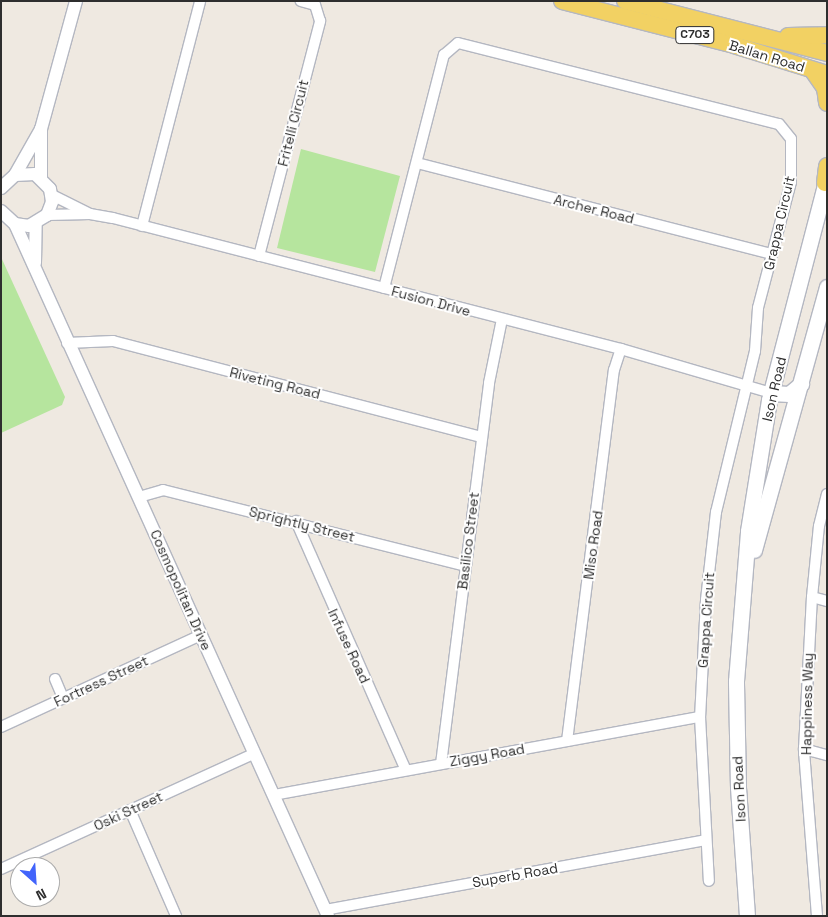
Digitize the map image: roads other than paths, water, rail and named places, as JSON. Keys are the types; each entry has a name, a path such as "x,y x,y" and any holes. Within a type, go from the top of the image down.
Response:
{"main road":[{"name":"Ballan Road","path":"562,1 734,46 820,73"},
{"name":"Ballan Road","path":"625,1 827,53"},
{"path":"760,36 827,35"},
{"path":"820,73 826,88 827,103"},
{"path":"826,181 827,166"},
{"name":"Ison Road","path":"748,916 737,777 736,681 748,531 771,393 826,181"},
{"name":"Ison Road","path":"742,603 768,490 801,384 827,287"},
{"path":"771,393 789,394 801,384"}],"street":[{"path":"65,37 68,1"},
{"path":"15,224 36,224 47,215 52,196 41,178 41,129 76,1"},
{"path":"142,226 200,1"},
{"name":"Fritelli Circuit","path":"259,256 320,21 315,5 300,1"},
{"name":"Grappa Circuit","path":"384,288 444,55 452,45 462,43 594,76 779,124 786,130 792,146 791,182 772,254 746,386 716,512 706,600 700,717 705,840 709,881"},
{"path":"1,188 15,174 41,129"},
{"name":"Archer Road","path":"417,163 772,254"},
{"path":"15,174 28,172 41,178"},
{"name":"Fusion Drive","path":"52,196 90,214 621,349 771,393"},
{"name":"Cosmopolitan Drive","path":"1,211 15,224 35,263 67,343 139,497 327,913"},
{"name":"Fusion Drive","path":"47,215 90,214"},
{"name":"Cosmopolitan Drive","path":"35,263 36,224"},
{"name":"Basilico Street","path":"441,764 482,436 502,319"},
{"name":"Riveting Road","path":"67,343 112,341 482,436"},
{"name":"Miso Road","path":"567,741 614,370 621,349"},
{"name":"Sprightly Street","path":"139,497 163,490 296,521 465,566"},
{"name":"Happiness Way","path":"817,916 804,750 812,597 819,526 827,494"},
{"name":"Infuse Road","path":"296,521 406,770"},
{"path":"812,597 827,600"},
{"name":"Fortress Street","path":"1,727 201,635"},
{"path":"54,679 63,698"},
{"name":"Ziggy Road","path":"274,795 700,717"},
{"path":"804,750 827,755"},
{"name":"Oski Street","path":"1,869 254,753"},
{"path":"130,810 176,916"},
{"name":"Superb Road","path":"327,913 705,840"}]}
